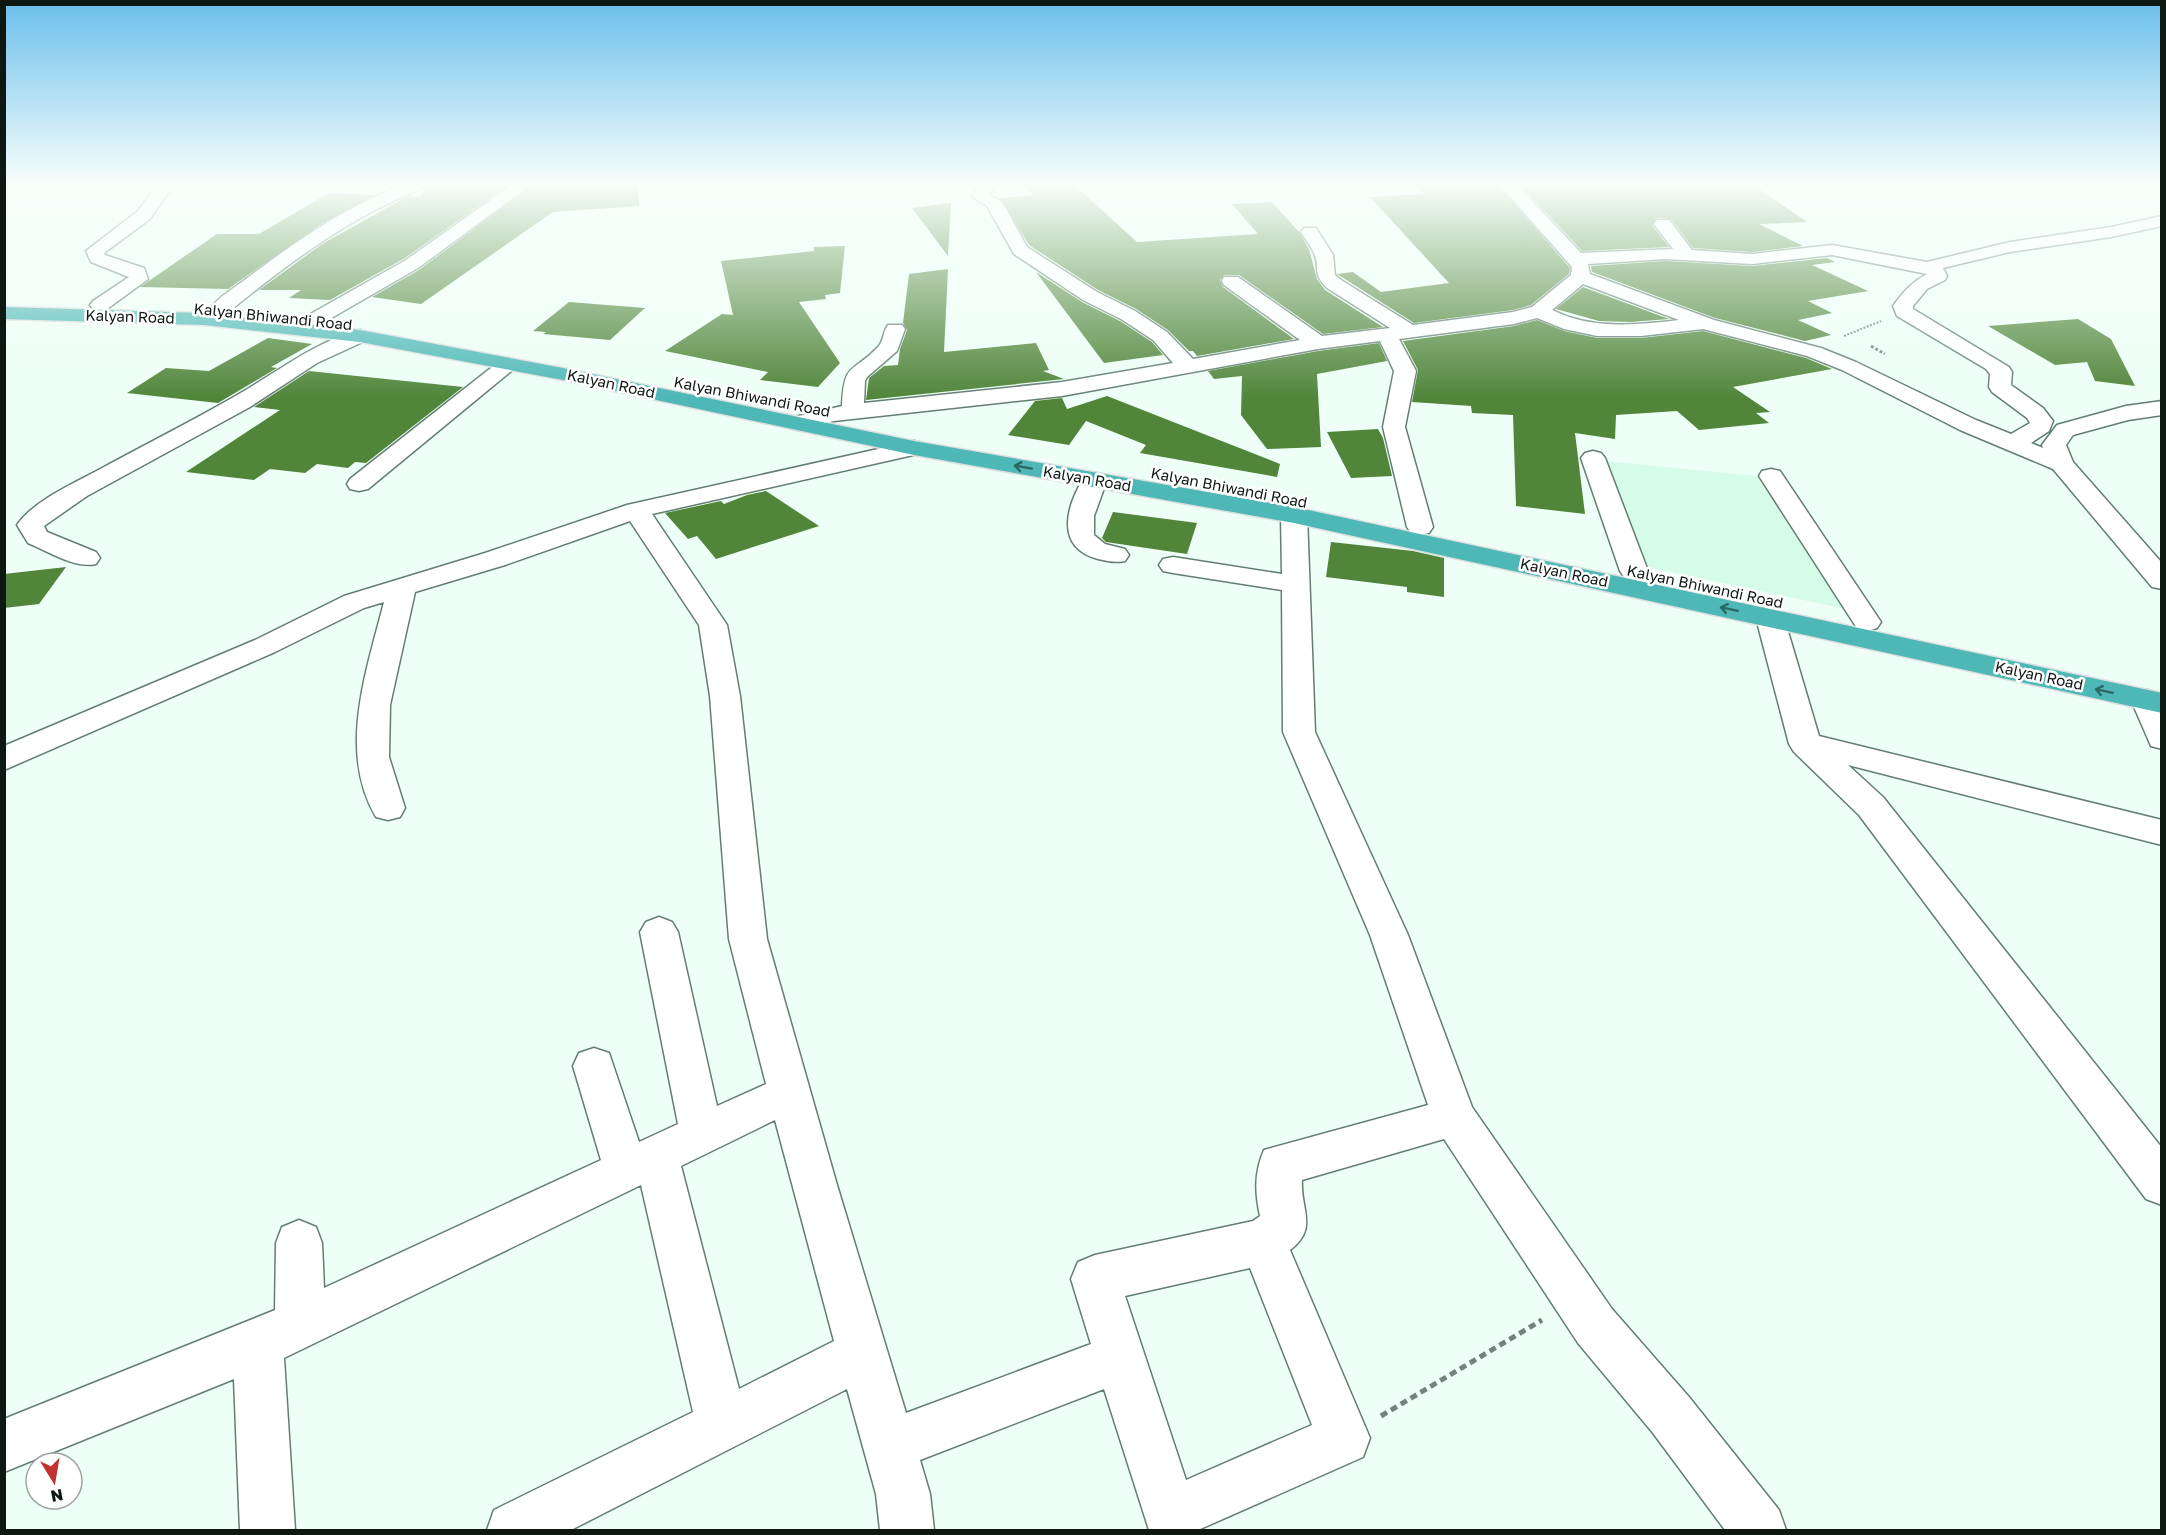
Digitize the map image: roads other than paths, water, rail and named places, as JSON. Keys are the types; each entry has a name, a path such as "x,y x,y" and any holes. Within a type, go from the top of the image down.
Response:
{"highway":[{"name":"Kalyan Bhiwandi Road","path":"6,311 100,305 220,309 382,328 584,364 1293,500 1634,571 1867,622 2156,696"},
{"name":"Kalyan Road","path":"6,311 204,319 360,336 508,364 914,448 1294,515 1770,618 2156,696"}],"street":[{"path":"97,256 98,258 137,272 139,279 100,305"},
{"path":"220,309 290,256"},
{"path":"314,320 424,256"},
{"path":"1029,256 1090,296 1128,315 1160,336 1188,366"},
{"path":"1324,256 1326,276 1334,284 1410,332"},
{"path":"1568,256 1578,268 1707,324 1814,352 1849,366 1968,425 2062,464"},
{"path":"798,423 843,413 1062,389 1318,342 1503,320 1539,311 1578,268 1655,256"},
{"path":"1683,256 1752,259 1782,256"},
{"path":"1863,256 1927,267 1936,271 1938,276 1920,285 1903,306 1904,312 1993,365 2001,372 2000,387 2035,413 2042,421 2041,426 2012,444"},
{"path":"1927,267 1974,256"},
{"path":"1231,281 1318,342"},
{"path":"1539,311 1565,323 1584,328 1634,330 1707,324"},
{"path":"843,413 859,373 890,347 896,329"},
{"path":"1387,335 1405,371 1394,427 1420,526"},
{"path":"87,558 37,537 30,525 45,512 78,491 242,402 310,359 360,336"},
{"path":"359,484 508,364"},
{"path":"2162,408 2127,413 2066,430 2054,445 2062,464 2162,581"},
{"path":"4,759 265,646 354,603 495,559 636,510 914,448"},
{"path":"1593,458 1634,571"},
{"path":"1771,476 1867,622"},
{"path":"1095,480 1080,516 1082,538 1092,548 1116,555"},
{"path":"636,510 713,625 725,696 748,939 789,1093 903,1494 907,1530"},
{"path":"1294,515 1299,732 1389,935 1454,1118 1596,1326 1671,1415 1760,1530"},
{"path":"1173,565 1294,584"},
{"path":"388,808 373,757 374,705 402,587"},
{"path":"1770,618 1805,744 1871,806 2162,1184"},
{"path":"2156,696 2162,738"},
{"path":"1805,744 2162,833"},
{"path":"659,932 702,1134"},
{"path":"594,1066 641,1163 722,1425"},
{"path":"4,1446 279,1334 789,1093"},
{"path":"1263,1242 1344,1438 1170,1515 1095,1279 1263,1242 1285,1226 1278,1194 1280,1165 1454,1118"},
{"path":"268,1530 279,1334 299,1243"},
{"path":"514,1530 862,1354"},
{"path":"889,1446 1093,1368"}]}
